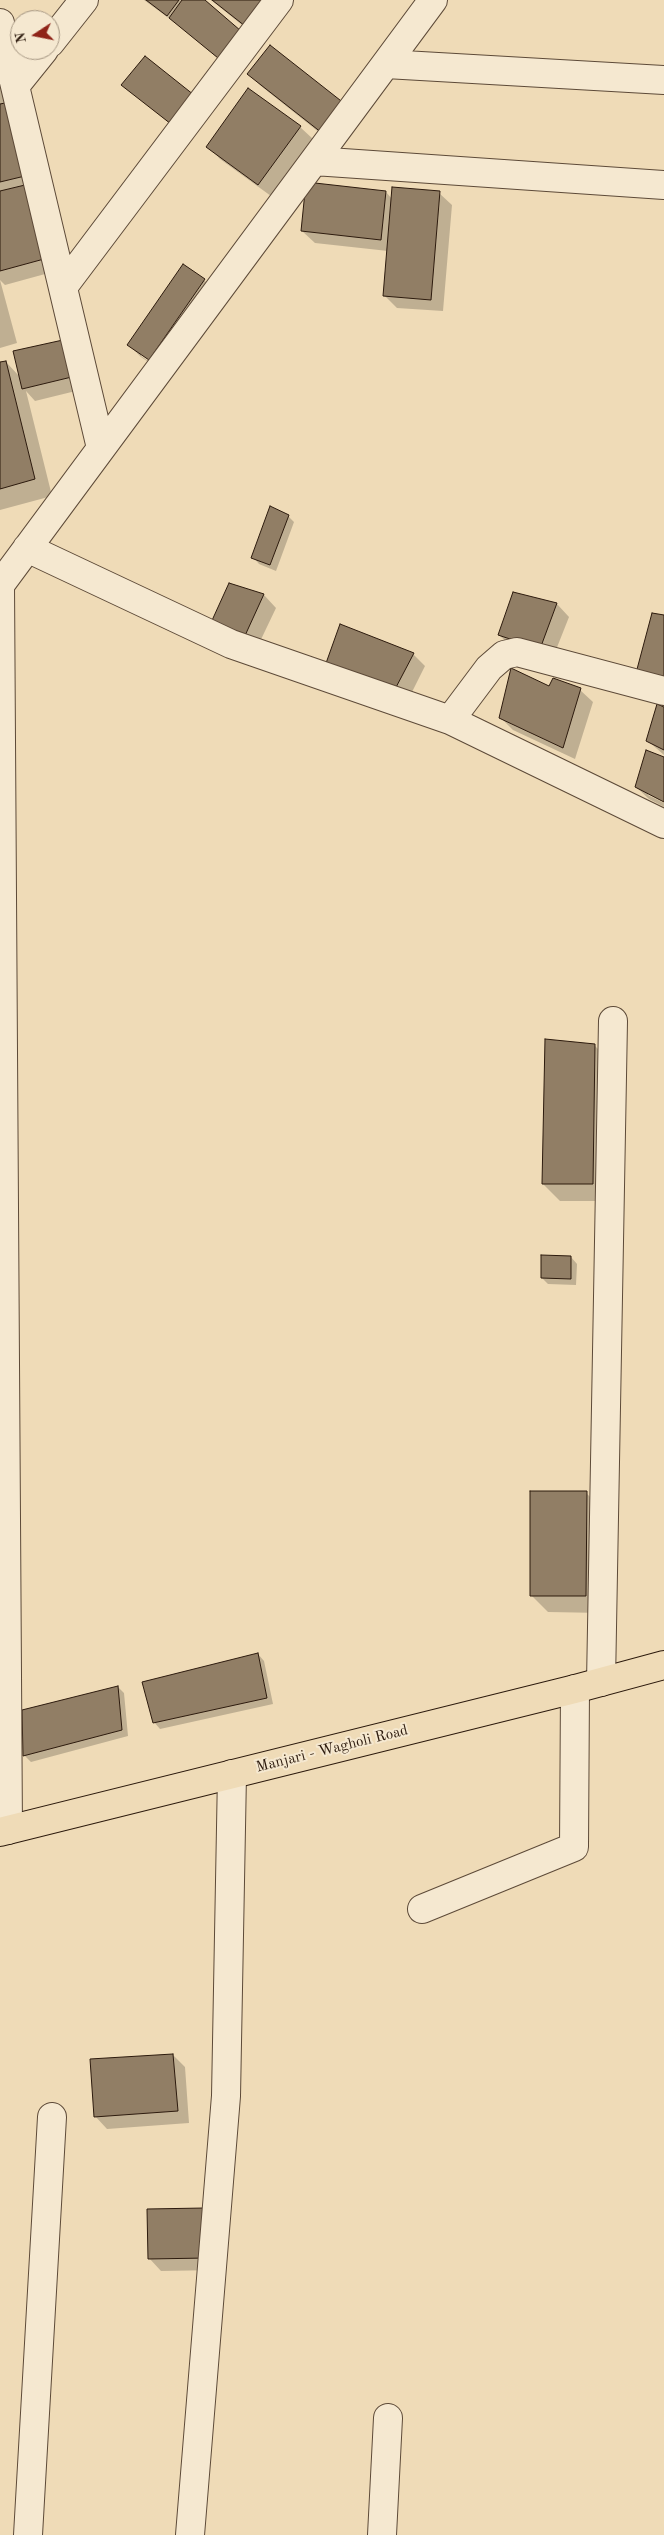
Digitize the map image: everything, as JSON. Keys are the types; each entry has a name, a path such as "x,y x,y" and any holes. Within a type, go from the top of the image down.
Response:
{"main road":[{"name":"Manjari - Wagholi Road","path":"4,1831 575,1689 664,1665"}],"street":[{"path":"60,30 84,0"},
{"path":"63,287 279,0"},
{"path":"4,1831 0,585 433,0"},
{"path":"0,23 101,448"},
{"path":"16,86 36,60"},
{"path":"386,64 664,80"},
{"path":"314,161 664,185"},
{"path":"27,548 231,644 450,720 664,824"},
{"path":"450,720 489,668 504,655 517,652 664,691"},
{"path":"600,1682 612,1020"},
{"path":"422,1909 574,1848 575,1689"},
{"path":"190,2535 226,2096 232,1774"},
{"path":"28,2535 52,2118"},
{"path":"382,2535 388,2418"}],"building":[{"path":"146,0 179,0 167,16"},
{"path":"182,0 205,0 241,31 218,58 169,18"},
{"path":"212,0 267,0 245,26"},
{"path":"270,45 345,104 322,133 247,74"},
{"path":"145,56 194,95 171,124 121,85"},
{"path":"248,88 301,126 258,185 206,147"},
{"path":"5,103 25,176 0,182 0,104"},
{"path":"306,182 386,191 381,240 301,231"},
{"path":"25,185 44,259 0,271 0,191"},
{"path":"392,187 440,191 431,300 383,296"},
{"path":"183,264 205,279 149,360 127,345"},
{"path":"72,338 80,375 22,389 13,351"},
{"path":"6,361 35,479 0,489 0,362"},
{"path":"270,506 289,515 270,565 251,558"},
{"path":"229,583 264,594 243,640 209,627"},
{"path":"513,592 557,603 540,649 498,635"},
{"path":"652,613 664,615 664,683 636,673"},
{"path":"340,624 414,653 393,693 325,666"},
{"path":"511,668 549,686 553,678 581,688 563,748 499,718"},
{"path":"657,704 664,707 664,750 646,741"},
{"path":"646,750 664,757 664,802 635,787"},
{"path":"545,1039 595,1044 593,1184 542,1184"},
{"path":"541,1255 571,1256 571,1279 541,1278"},
{"path":"530,1491 587,1491 586,1596 530,1596"},
{"path":"258,1653 267,1698 153,1723 142,1682"},
{"path":"118,1686 122,1730 23,1756 22,1710"},
{"path":"173,2054 178,2111 94,2117 90,2059"},
{"path":"205,2208 207,2258 148,2259 147,2209"}]}
